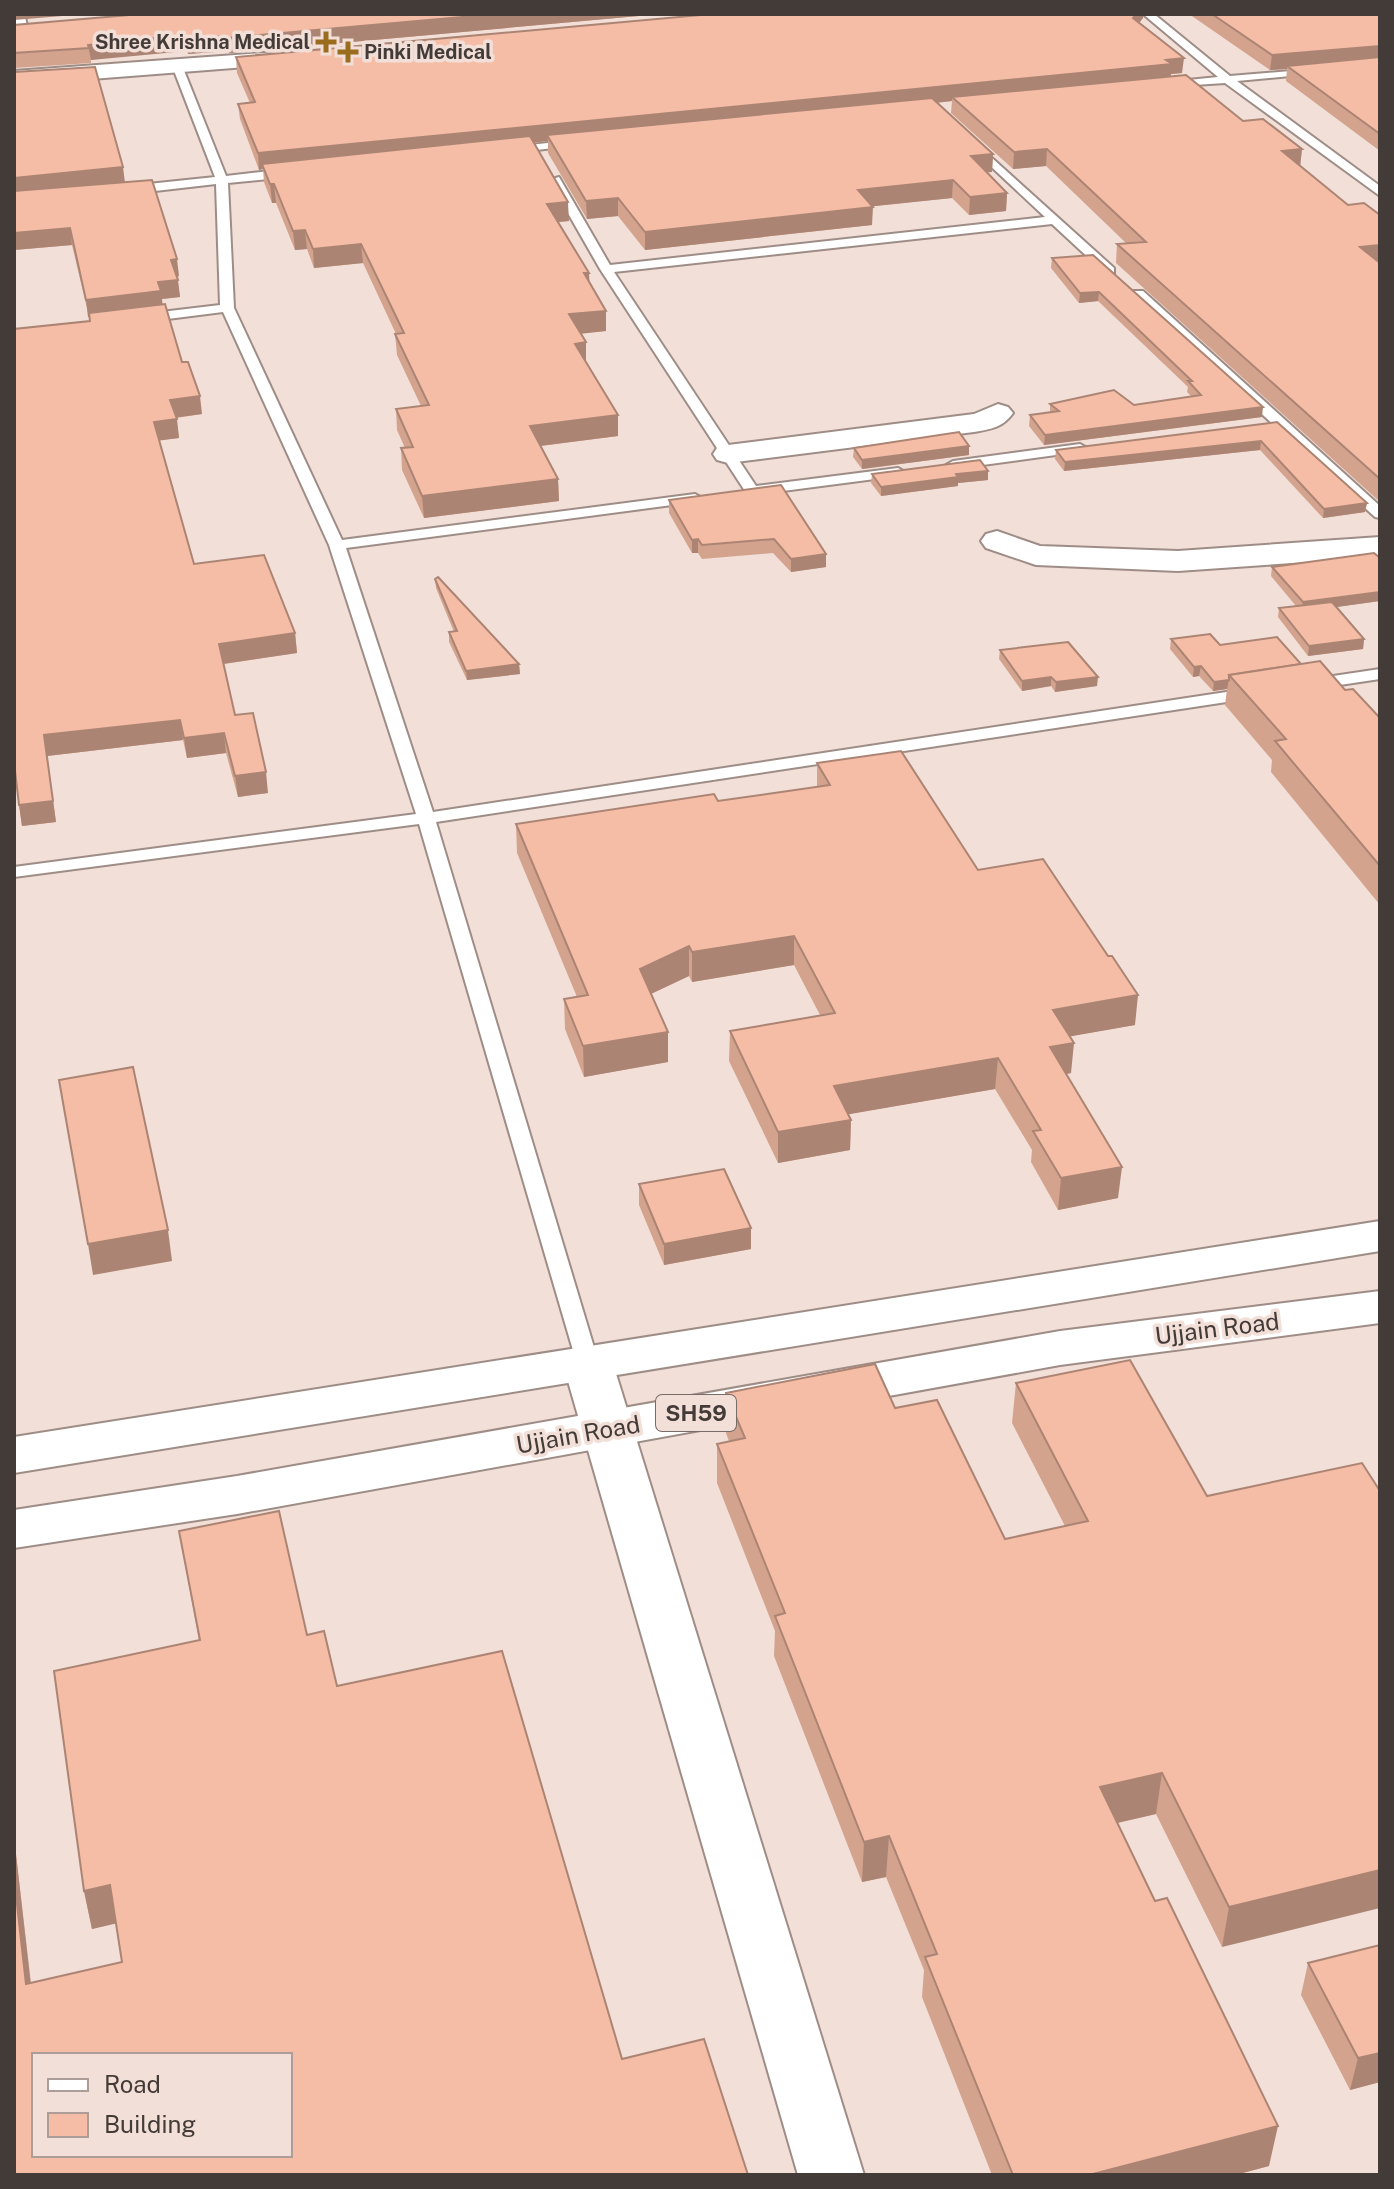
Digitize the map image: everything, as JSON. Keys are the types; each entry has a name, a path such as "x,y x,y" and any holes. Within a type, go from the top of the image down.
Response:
{"main road":[{"path":"14,1455 1380,1236"},
{"name":"Ujjain Road","path":"14,1529 237,1495 1060,1348 1380,1307"},
{"path":"588,1364 831,2175"}],"street":[{"path":"144,41 153,69"},
{"path":"14,86 315,56"},
{"path":"14,78 178,68"},
{"path":"728,454 974,423 991,420 998,413"},
{"path":"997,541 1036,555 1178,561 1380,547"}],"lane":[{"path":"1148,14 1227,79 1380,192"},
{"path":"178,68 222,180 227,308 337,545 426,818 588,1364"},
{"path":"1150,86 1319,71"},
{"path":"956,128 1275,423 1380,514"},
{"path":"504,151 582,143"},
{"path":"536,147 606,269 728,454 744,492 908,470"},
{"path":"118,191 301,172"},
{"path":"606,269 1053,220"},
{"path":"136,319 227,308"},
{"path":"939,466 1095,446"},
{"path":"337,545 706,497"},
{"path":"1302,686 1380,674"},
{"path":"14,872 426,818 1271,691"}],"building":[{"path":"141,14 496,14 227,38 186,39 185,36 110,42 88,45 89,48 14,53 14,25"},
{"path":"712,14 1136,14 1133,18 1184,58 1166,60 1172,64 258,153 238,104 255,102 236,57"},
{"path":"1212,14 1380,14 1380,46 1272,55"},
{"path":"1380,57 1380,134 1287,66"},
{"path":"95,67 123,167 14,178 14,72"},
{"path":"1186,75 1243,121 1263,119 1302,149 1282,151 1348,205 1364,203 1380,215 1380,245 1360,247 1380,263 1380,479 1117,244 1146,242 1047,149 1014,152 952,97"},
{"path":"932,98 993,154 971,156 1007,193 970,197 953,180 858,190 873,207 645,232 618,198 586,201 547,135"},
{"path":"530,136 568,202 547,204 589,273 584,273 606,311 569,314 586,342 575,344 618,415 530,426 558,479 422,496 401,448 413,447 396,409 429,405 395,334 404,333 361,244 313,249 305,230 293,231 274,184 270,184 262,164"},
{"path":"152,180 177,259 171,260 178,280 158,282 161,291 86,300 70,228 14,233 14,191"},
{"path":"1093,255 1263,407 1045,435 1030,415 1059,411 1050,404 1114,390 1134,405 1201,395 1188,381 1192,381 1099,292 1080,293 1052,258"},
{"path":"165,304 182,362 188,362 200,396 170,400 177,419 154,422 194,564 264,555 295,633 219,644 235,715 253,713 266,772 235,776 224,733 184,738 180,720 44,735 53,801 19,805 14,762 14,329 90,321 89,313"},
{"path":"1277,422 1367,503 1324,509 1261,441 1065,462 1056,450"},
{"path":"959,432 969,446 862,460 854,448"},
{"path":"980,460 988,471 881,487 872,474"},
{"path":"781,485 826,554 791,559 774,539 702,545 698,539 692,540 669,500"},
{"path":"1374,553 1380,558 1380,592 1303,602 1272,567"},
{"path":"438,577 519,664 466,671 449,632 457,631 435,579"},
{"path":"1332,602 1364,639 1309,646 1279,608"},
{"path":"1210,634 1220,645 1277,637 1301,664 1229,675 1229,680 1214,682 1201,666 1194,667 1171,639"},
{"path":"1068,642 1098,677 1056,682 1051,677 1022,681 1000,650"},
{"path":"1320,661 1345,690 1353,689 1380,718 1380,866 1275,741 1286,739 1229,675"},
{"path":"901,751 978,870 1043,859 1138,995 1053,1010 1074,1043 1050,1047 1122,1167 1061,1178 1033,1131 1041,1130 998,1058 834,1086 851,1120 778,1132 730,1031 835,1013 794,936 692,952 689,946 640,969 668,1032 583,1046 564,999 588,995 516,824 714,794 718,801 830,785 817,763"},
{"path":"133,1067 168,1230 88,1244 59,1080"},
{"path":"724,1169 751,1228 664,1244 639,1184"},
{"path":"1130,1360 1207,1496 1362,1463 1380,1491 1380,1870 1229,1907 1162,1773 1100,1787 1155,1901 1167,1898 1278,2126 1089,2175 1013,2175 925,1957 937,1954 889,1836 864,1842 775,1616 785,1613 717,1444 745,1438 726,1393 875,1364 895,1408 937,1400 1005,1539 1088,1521 1016,1383"},
{"path":"279,1511 307,1635 324,1631 337,1686 502,1651 622,2059 704,2039 748,2175 14,2175 14,1878 26,1984 122,1962 110,1885 84,1891 54,1671 200,1640 179,1531"},
{"path":"1380,1945 1380,2053 1358,2058 1308,1963"}],"place":[{"name":"Shree Krishna Medical","path":"326,42"},
{"name":"Pinki Medical","path":"348,52"}]}
